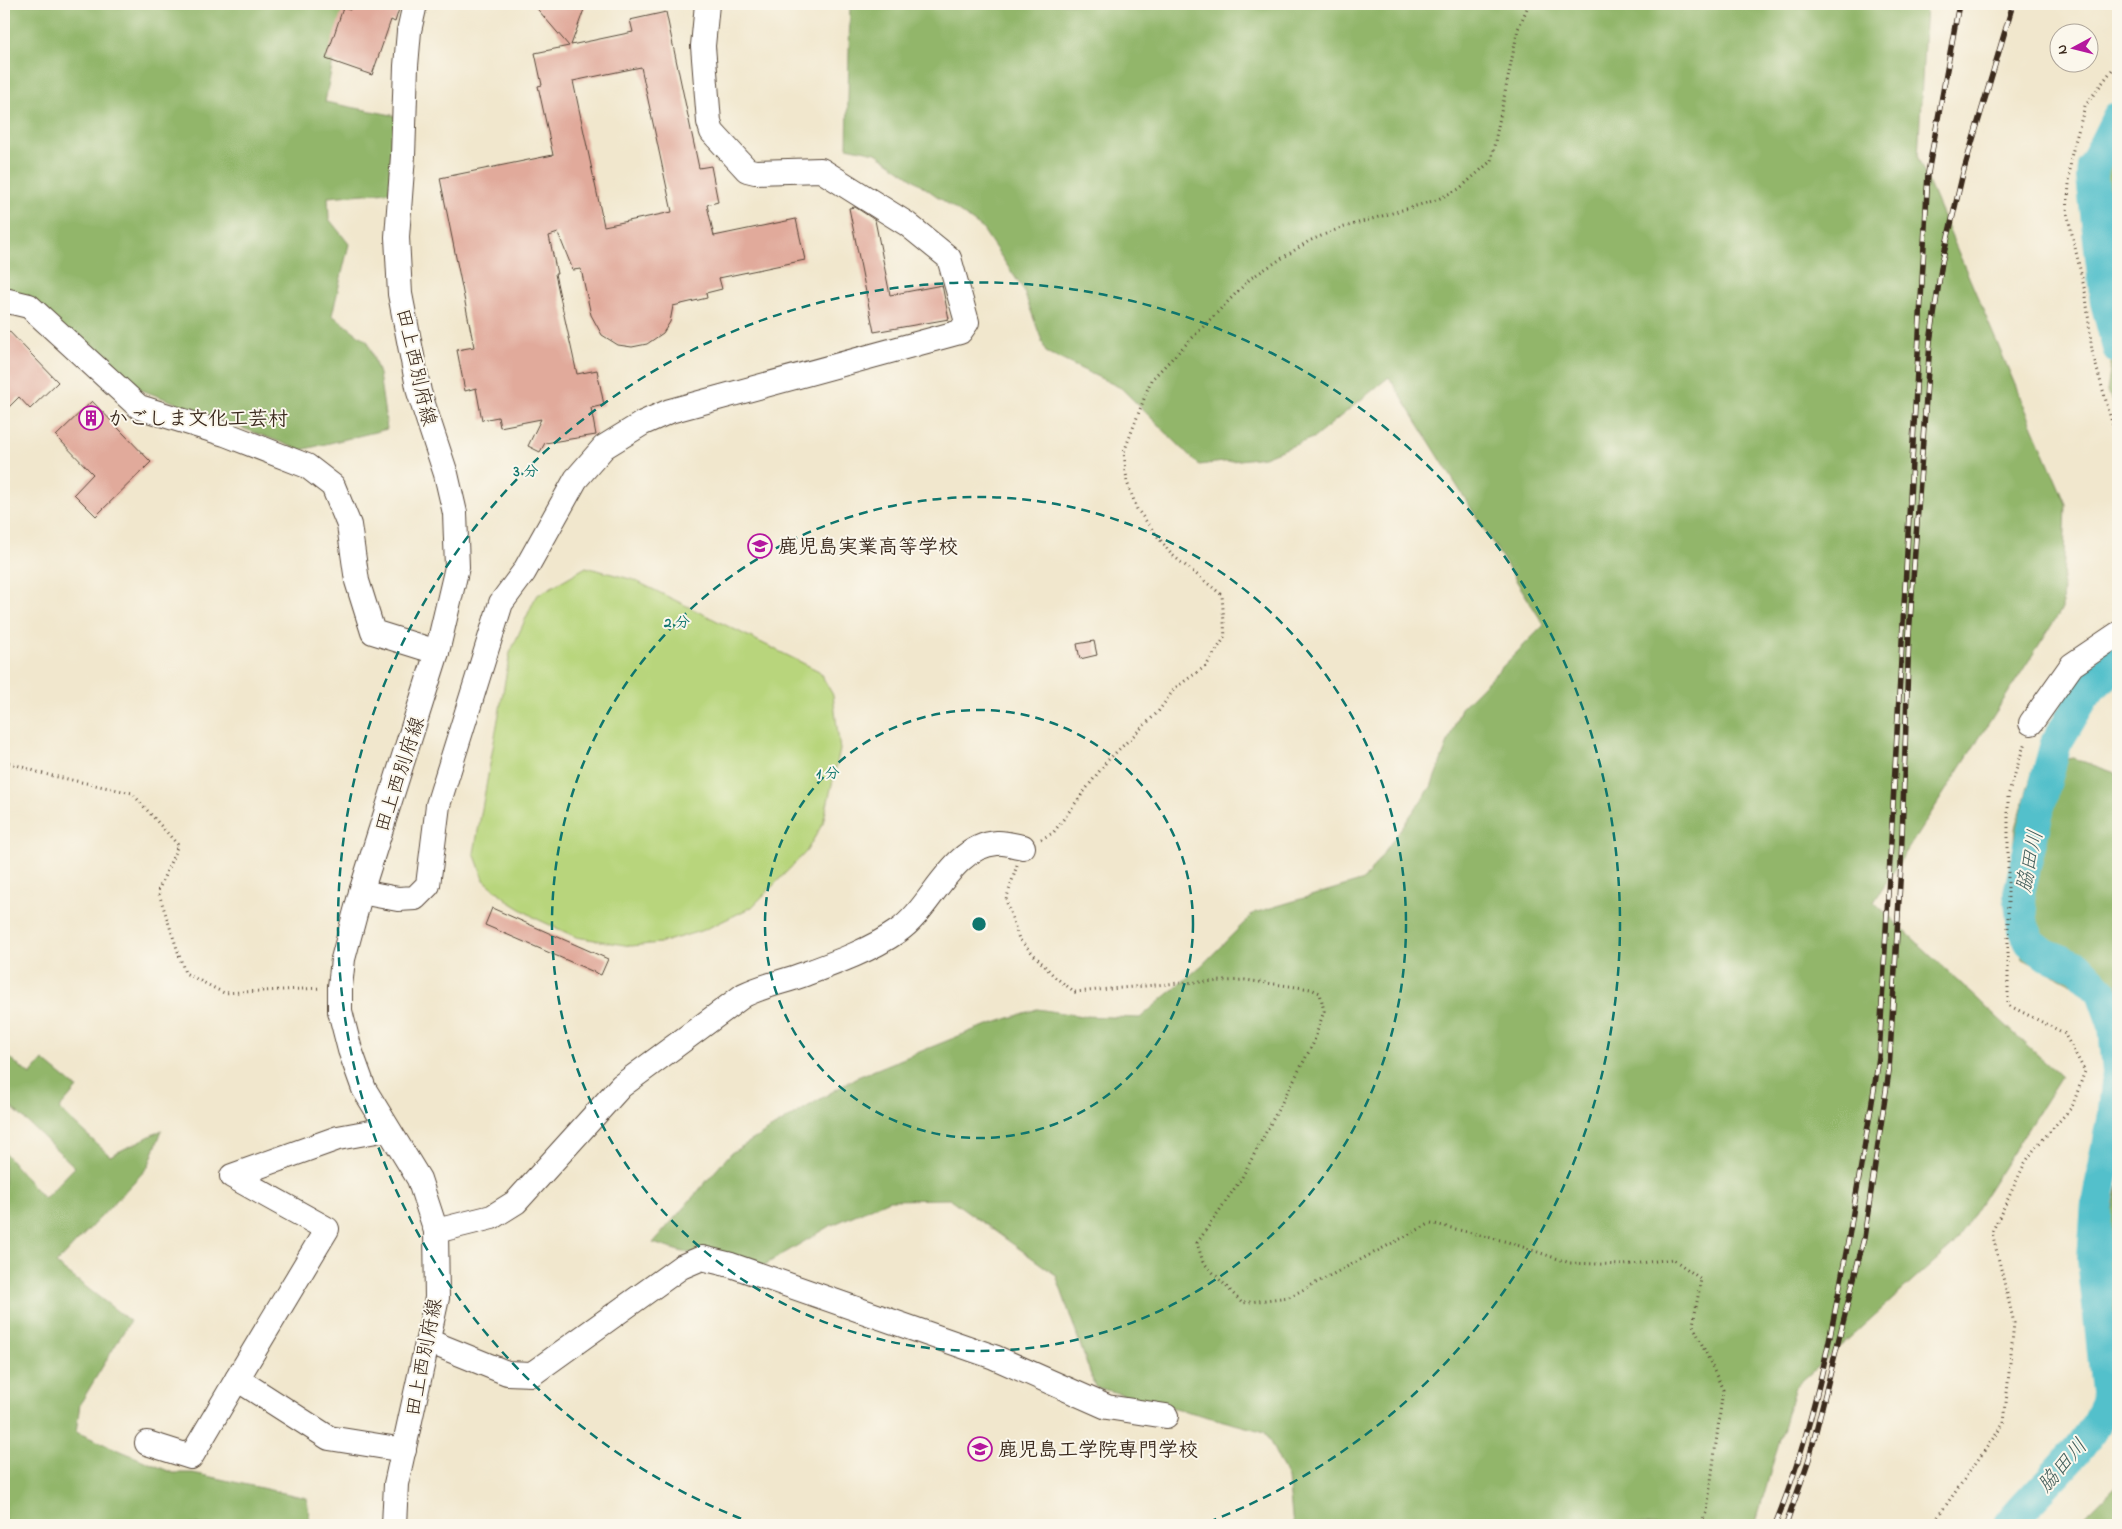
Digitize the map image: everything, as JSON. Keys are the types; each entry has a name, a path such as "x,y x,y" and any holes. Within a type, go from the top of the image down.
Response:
{"street":[{"name":"田上西別府線","path":"394,1525 396,1484 437,1298 436,1230 419,1179 364,1089 350,1050 340,1011 340,987 343,959 361,892 437,652 457,567 455,513 446,474 418,392 400,294 397,238 403,156 406,66 409,31 415,4"},
{"path":"361,892 398,899 415,898 428,885 438,805 501,603 524,572 576,479 604,447 643,423 670,412 960,332 967,322 950,258 907,224 821,170 755,172 747,170 712,132 709,122 704,46 707,4"},
{"path":"4,300 29,306 139,407 224,434 306,466 333,486 349,525 357,581 374,632 437,652"},
{"path":"2031,723 2072,665 2118,634"},
{"path":"436,1230 492,1217 516,1202 621,1086 744,995 764,985 803,975 882,941 899,930 915,915 965,855 980,847 998,842 1023,847"},
{"path":"147,1443 191,1457 327,1229 232,1176 338,1138 387,1129"},
{"path":"428,1341 507,1373 532,1374 674,1271 702,1258 732,1266 994,1357 1107,1407 1166,1416"},
{"path":"237,1379 329,1438 404,1450"}],"path":[{"path":"1529,4 1518,29 1491,161 1459,189 1436,200 1338,229 1309,241 1251,278 1151,380 1124,452 1127,482 1136,509 1171,554 1222,595 1225,637 1206,666 1175,688 1158,712 1107,762 1052,833 1023,847 1006,900 1019,939 1055,977 1075,992 1180,983 1245,980 1311,989 1320,993 1324,1011 1313,1044 1240,1179 1196,1243 1203,1262 1242,1302 1289,1297 1431,1223 1508,1242 1570,1262 1624,1265 1673,1259 1701,1279 1693,1325 1723,1390 1707,1511 1700,1525"},
{"path":"2118,62 2085,106 2071,157 2067,212 2086,296 2092,351 2118,444"},
{"path":"1932,1525 2004,1423 2014,1323 1992,1232 2025,1163 2035,1148 2072,1107 2085,1072 2064,1033 2008,1005 2008,796 2031,723"},
{"path":"4,761 44,774 132,793 178,845 158,891 185,973 224,993 340,987"}],"green space":[{"path":"4,4 344,4 325,102 397,116 389,192 328,197 329,219 349,244 332,315 368,342 379,374 387,429 301,450 123,383 4,294"},
{"path":"850,4 1926,4 1918,158 2066,504 2062,609 1874,902 2061,1077 1953,1245 1795,1387 1755,1525 1293,1525 1288,1478 1265,1432 1095,1387 1056,1275 950,1199 889,1200 832,1225 761,1267 679,1251 653,1243 731,1153 855,1078 976,1029 1037,1009 1082,1016 1140,1018 1201,966 1254,913 1364,880 1431,787 1461,708 1544,625 1389,377 1315,437 1264,457 1199,465 1121,388 1046,352 1023,289 982,228 876,153 847,147"},
{"path":"2118,144 2118,409 2107,392 2117,323 2102,178"},
{"path":"586,567 634,580 819,671 833,695 840,750 823,823 806,852 752,907 704,930 660,943 631,946 576,937 537,919 511,903 484,880 474,853 510,653 536,596"},
{"path":"2073,758 2118,774 2118,996 2068,982 2023,959 2009,919 2016,828 2034,767"},
{"path":"4,1053 30,1075 43,1060 77,1088 59,1109 110,1156 162,1130 148,1167 56,1264 130,1321 80,1404 76,1432 173,1473 193,1473 307,1498 310,1525 4,1525 4,1152 44,1199 75,1167 4,1100"},
{"path":"2118,1186 2118,1320 2114,1311 2105,1241"},
{"path":"2118,1483 2118,1525 2076,1525"}],"building":[{"path":"351,4 383,4 399,9 395,22 391,20 372,75 326,59 343,8 350,10"},
{"path":"533,4 586,4 571,45 633,32 630,20 666,12 699,168 711,166 718,202 707,205 714,236 796,219 805,260 719,278 722,289 706,293 707,298 673,306 670,322 663,333 647,344 632,347 618,345 602,335 591,315 581,269 573,270 558,233 549,236 557,274 555,274 577,374 597,370 604,405 591,408 596,435 545,443 540,452 528,446 541,419 500,427 498,417 482,420 476,388 465,391 457,350 474,347 440,178 553,155 538,86 542,85 535,53 569,46","holes":["641,67 672,212 604,226 573,81"]},
{"path":"855,207 875,220 890,295 942,285 949,319 874,332 849,208"},
{"path":"4,326 58,382 30,409 19,397 4,412"},
{"name":"かごしま文化工芸村","path":"92,401 151,462 96,516 74,494 93,474 56,436"},
{"path":"1094,641 1097,655 1080,659 1077,644"},
{"path":"492,908 608,959 601,975 485,925"}],"waterway":[{"name":"脇田川","path":"2118,117 2093,167 2092,177 2106,302 2118,348"},
{"name":"脇田川","path":"2118,660 2084,696 2056,743 2019,893 2023,926 2030,942 2045,954 2078,967 2102,992 2114,1026 2118,1072"},
{"name":"脇田川","path":"2009,1525 2077,1451 2089,1435 2108,1400 2093,1259 2097,1203 2113,1120 2118,1073"}],"railway":[{"path":"1775,1525 1801,1452 1821,1377 1851,1225 1879,1057 1928,173 1959,4"},
{"path":"1786,1525 1809,1459 1864,1238 1889,1071 1901,865 1909,635 1930,342 1942,262 1963,173 2013,4"}],"place":[{"name":"かごしま文化工芸村","path":"91,418"},
{"name":"鹿児島実業高等学校","path":"760,546"},
{"name":"鹿児島工学院専門学校","path":"980,1449"}]}
